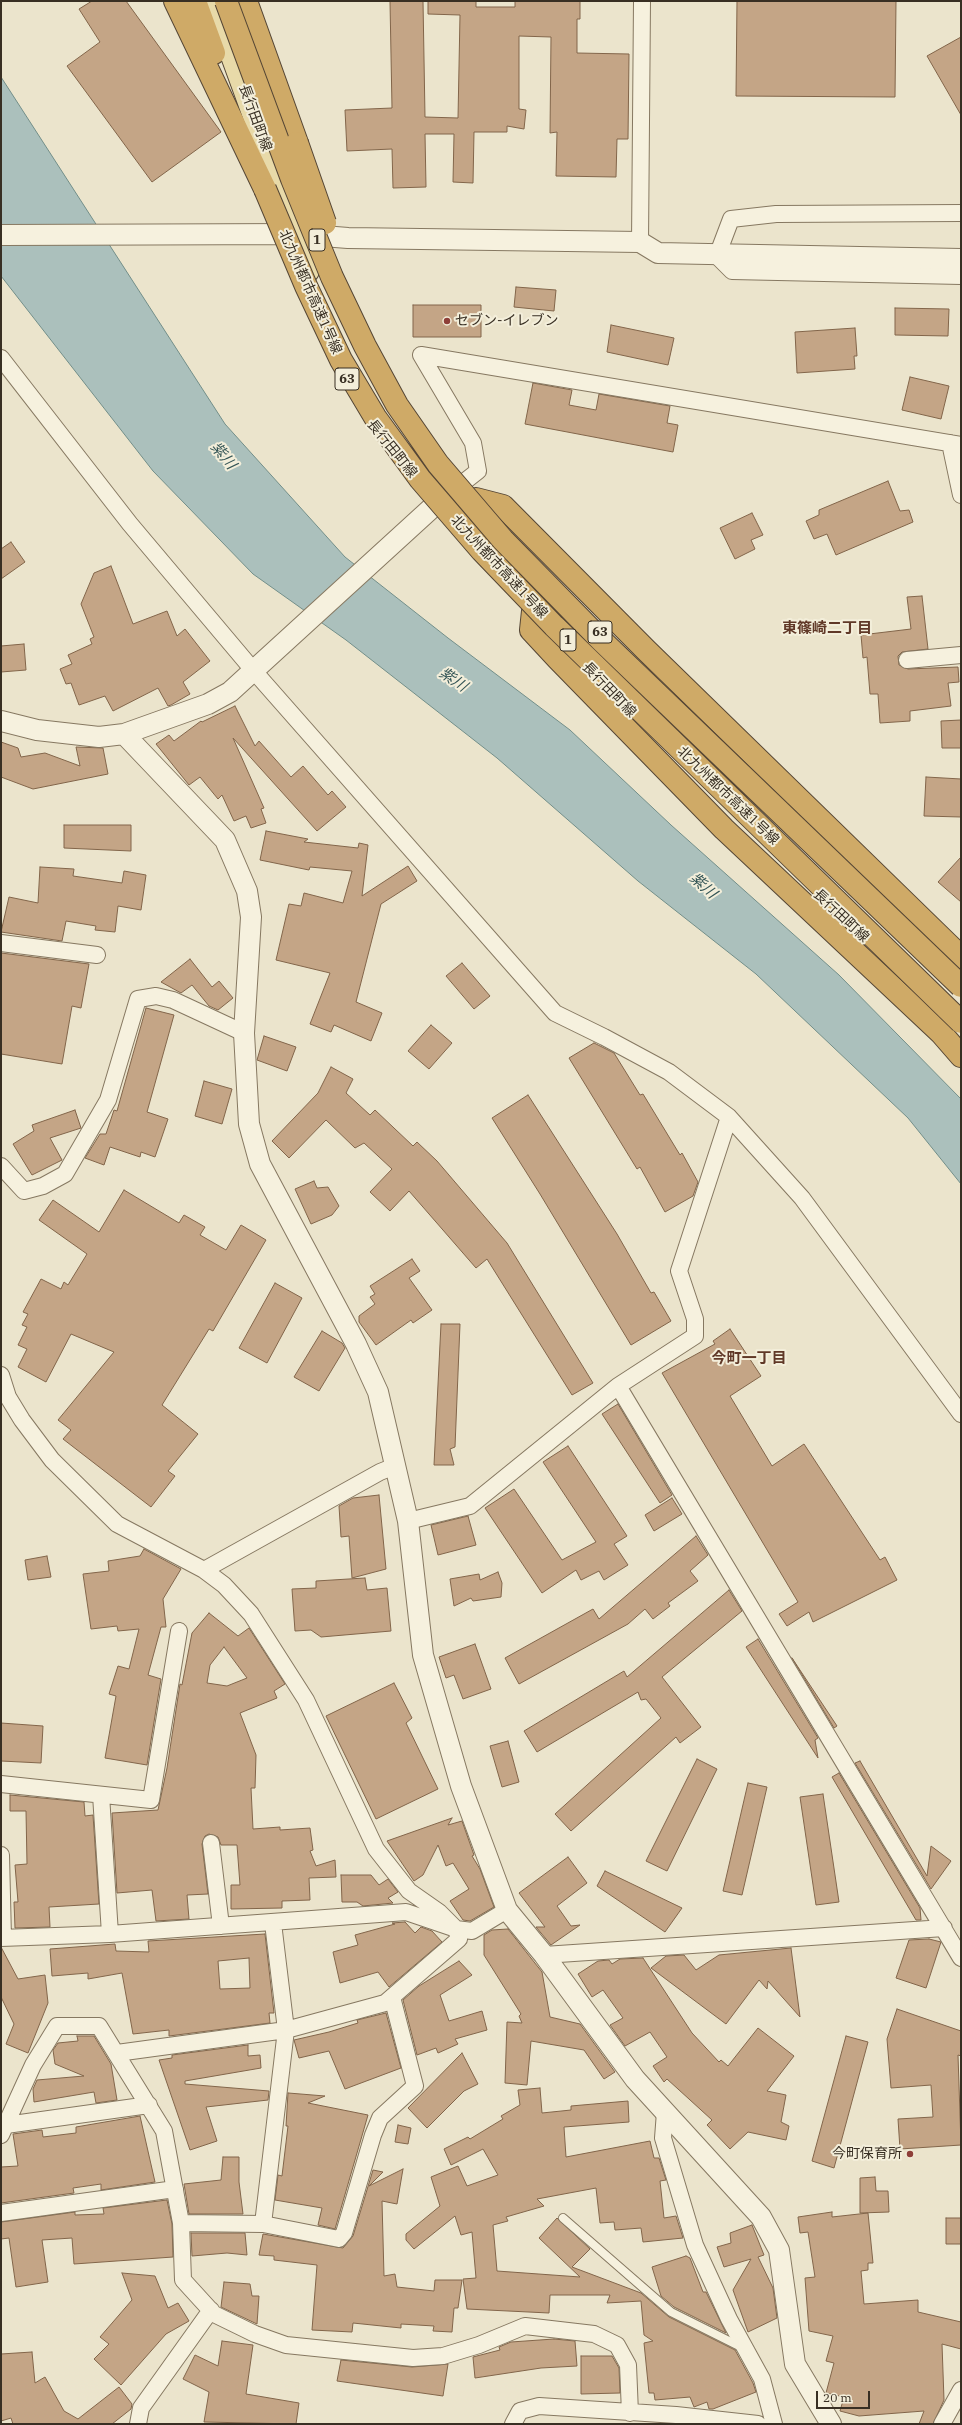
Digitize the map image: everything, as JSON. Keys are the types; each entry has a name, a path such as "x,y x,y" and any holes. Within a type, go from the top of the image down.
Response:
{"highway":[{"path":"175,1 265,189"},
{"name":"北九州都市高速1号線","path":"195,1 265,189 306,286 341,360 375,417 420,479 482,551 554,626 961,1022"},
{"name":"北九州都市高速1号線","path":"226,1 292,179 332,277 365,346 397,405 438,464 503,540 601,640 961,986"},
{"path":"246,1 342,271 403,405 438,464"},
{"path":"469,491 503,506 570,575 961,957"},
{"path":"533,611 531,630 743,847 941,1033 961,1056"}],"main road":[{"name":"長行田町線","path":"212,1 297,234 331,347 364,412 436,504 533,611 683,767 961,1030"},
{"name":"長行田町線","path":"297,234 469,491 599,630 961,980"}],"street":[{"path":"640,242 642,1"},
{"path":"717,256 731,219 776,214 961,214"},
{"path":"1,235 297,234 348,238 640,242 658,253 717,256 961,258"},
{"path":"717,256 732,271 961,276"},
{"path":"1,720 37,730 99,737 124,734 208,704 230,692 409,527 436,504 469,491 478,471 473,443 421,356 956,444 961,495"},
{"path":"1,358 130,524 256,667 555,1013 604,1037 668,1072 729,1117 802,1198 961,1414"},
{"path":"908,660 961,655"},
{"path":"124,734 225,840 247,891 251,917 244,1033 249,1124 260,1164 356,1344 378,1392 408,1521 423,1655 461,1786 507,1910 544,1955 636,2079 761,2217 779,2250 795,2364 831,2424"},
{"path":"1,943 97,955"},
{"path":"1,1166 24,1191 43,1186 65,1174 108,1100 138,998 156,996 173,1000 244,1033"},
{"path":"408,1521 470,1506 618,1386 695,1336 695,1319 679,1271 729,1117"},
{"path":"1,1375 8,1397 22,1420 52,1460 117,1524 204,1570 224,1585 251,1614 306,1700 376,1849 409,1891 439,1912 456,1928 459,1938 385,2003 286,2030 117,2053"},
{"path":"618,1386 961,1958"},
{"path":"204,1570 380,1472 395,1466"},
{"path":"1,1784 151,1800 179,1631"},
{"path":"101,1795 110,1934"},
{"path":"211,1843 221,1926"},
{"path":"1,1855 2,1938 110,1934 406,1912 456,1928 472,1931 507,1910"},
{"path":"263,2224 286,2030 273,1923"},
{"path":"544,1955 944,1928"},
{"path":"181,2223 263,2224 339,2239 344,2233 373,2135 380,2118 415,2086 392,1997"},
{"path":"3,2130 34,2065 57,2026 99,2026 164,2131 181,2223 183,2280 211,2310 255,2334 286,2345 413,2358 443,2356 479,2345 525,2326 594,2334 616,2345 628,2365 630,2413"},
{"path":"3,2130 149,2105"},
{"path":"665,2112 663,2138 695,2246 762,2379 774,2424"},
{"path":"1,2213 175,2189"},
{"path":"138,2424 141,2408 211,2310"},
{"path":"942,2424 961,2390"},
{"path":"513,2424 520,2411 539,2406 630,2413 674,2420 758,2424"}],"lane":[{"path":"563,2218 671,2312 746,2349"}],"water":[{"name":"紫川","path":"1,77 225,424 345,557 448,638 570,730 671,825 839,975 961,1099 961,1184 908,1118 756,974 638,881 497,758 346,640 253,574 153,471 1,276"}],"building":[{"path":"92,1 126,1 221,132 152,182 67,66 100,42 79,9"},
{"path":"390,1 423,1 425,117 458,118 460,15 428,14 428,1 476,1 476,7 515,7 515,1 580,1 580,19 577,19 577,53 629,54 628,139 617,139 616,177 556,176 557,132 550,133 551,37 519,36 519,109 526,110 524,129 507,126 507,132 474,132 473,183 453,182 454,134 425,134 426,187 393,188 392,149 347,151 345,110 392,108"},
{"path":"737,1 896,1 895,97 736,96"},
{"path":"961,37 961,115 927,56"},
{"path":"516,287 556,290 554,311 514,307"},
{"name":"セブン-イレブン","path":"413,305 481,305 481,337 413,337"},
{"path":"895,308 949,309 948,336 895,335"},
{"path":"611,325 674,338 668,365 607,352"},
{"path":"855,328 857,356 854,356 855,369 797,373 795,332"},
{"path":"910,377 949,386 941,419 902,410"},
{"path":"533,383 572,390 569,405 596,410 599,394 670,406 667,423 678,425 673,452 525,424"},
{"path":"888,481 900,511 909,510 913,522 836,555 827,534 814,539 806,521 819,515 819,510"},
{"path":"752,513 763,535 751,540 755,549 735,559 720,528"},
{"path":"11,542 25,562 1,579 1,549"},
{"path":"111,566 133,624 167,611 177,636 185,629 210,661 183,682 190,694 171,705 168,706 158,688 113,711 105,696 79,705 71,683 66,684 60,669 72,664 68,655 92,644 90,639 94,637 81,604 94,573"},
{"path":"922,596 928,649 902,652 898,656 899,665 908,669 958,667 959,682 948,683 951,706 910,711 910,721 880,723 878,694 870,694 867,657 863,658 861,635 911,629 907,597"},
{"path":"24,644 26,670 1,672 1,646"},
{"path":"235,706 255,746 259,741 291,777 303,766 328,795 332,791 346,807 317,831 233,738 264,808 261,809 266,823 251,828 246,816 234,821 222,795 218,799 200,777 189,785 156,744 169,735 174,741 201,721 202,722"},
{"path":"961,720 961,748 942,748 941,721"},
{"path":"1,742 18,748 21,757 45,753 80,766 76,747 103,748 108,774 33,789 1,777"},
{"path":"926,777 961,779 961,817 924,816"},
{"path":"64,825 131,825 131,851 64,848"},
{"path":"266,831 308,839 304,842 358,848 359,843 368,845 362,896 408,866 417,881 381,904 356,1002 382,1013 371,1041 334,1025 331,1032 310,1024 330,973 276,960 289,904 301,906 304,893 343,903 352,871 310,867 309,870 260,860"},
{"path":"961,857 961,902 938,882"},
{"path":"40,867 74,869 73,876 122,883 124,871 146,875 141,910 118,906 115,932 95,930 96,926 66,921 62,941 1,932 9,897 38,903"},
{"path":"1,953 89,964 81,1008 72,1006 62,1064 1,1054"},
{"path":"190,959 212,987 219,981 233,998 218,1010 209,1006 192,985 181,993 161,982"},
{"path":"462,963 490,996 474,1009 446,976"},
{"path":"146,1008 174,1015 147,1112 168,1119 155,1157 141,1152 140,1157 110,1147 104,1165 85,1158 100,1134 106,1134 114,1110 117,1111"},
{"path":"431,1025 452,1043 429,1069 408,1051"},
{"path":"264,1036 296,1047 287,1071 257,1060"},
{"path":"594,1043 614,1053 640,1095 643,1094 680,1155 682,1153 698,1182 693,1196 665,1212 640,1167 637,1169 569,1058"},
{"path":"331,1067 353,1079 346,1093 370,1115 375,1110 413,1146 417,1142 437,1161 507,1243 593,1383 572,1395 487,1259 476,1268 409,1191 390,1211 370,1192 392,1169 364,1143 355,1148 326,1120 289,1158 272,1141 318,1093"},
{"path":"204,1081 232,1089 222,1124 195,1116"},
{"path":"528,1095 617,1234 651,1293 654,1292 671,1321 631,1345 540,1194 492,1118"},
{"path":"75,1110 81,1128 50,1138 62,1160 32,1175 13,1144 34,1131 32,1125"},
{"path":"314,1181 317,1188 328,1187 339,1206 332,1215 311,1224 295,1189"},
{"path":"124,1190 179,1223 184,1215 205,1227 200,1235 226,1250 241,1225 266,1240 213,1331 209,1329 162,1405 198,1434 168,1471 175,1476 151,1507 63,1439 71,1430 58,1420 114,1352 71,1334 46,1382 18,1367 27,1349 18,1345 27,1327 22,1325 28,1314 23,1312 41,1279 61,1289 64,1282 68,1285 87,1254 39,1220 53,1200 99,1232"},
{"path":"412,1259 420,1271 409,1278 432,1310 413,1323 411,1320 376,1345 359,1322 359,1316 375,1304 370,1297 375,1294 370,1286"},
{"path":"275,1283 302,1298 267,1363 239,1348"},
{"path":"441,1324 460,1324 455,1447 450,1449 454,1465 434,1465"},
{"path":"730,1329 761,1376 730,1396 772,1466 804,1444 880,1560 885,1557 897,1580 813,1622 809,1612 787,1626 779,1614 798,1602 662,1373 715,1344 713,1341"},
{"path":"322,1331 342,1343 345,1348 319,1391 294,1377"},
{"path":"618,1404 672,1495 660,1503 602,1414"},
{"path":"568,1446 627,1536 614,1544 628,1565 604,1580 599,1571 581,1580 576,1570 542,1593 485,1508 514,1489 562,1560 596,1542 543,1462"},
{"path":"379,1495 386,1569 352,1578 349,1536 341,1537 339,1506 353,1498"},
{"path":"672,1498 682,1514 654,1531 645,1515"},
{"path":"468,1516 476,1545 438,1555 431,1525"},
{"path":"696,1536 708,1555 690,1571 698,1581 668,1603 670,1606 653,1619 645,1609 628,1624 519,1684 505,1658 593,1609 599,1619"},
{"path":"144,1549 181,1569 163,1599 166,1627 161,1627 148,1675 161,1679 147,1765 105,1758 116,1696 109,1694 118,1666 129,1669 139,1629 118,1631 117,1626 91,1629 83,1574 109,1571 108,1561 140,1556"},
{"path":"47,1556 51,1577 28,1580 25,1560"},
{"path":"498,1572 502,1583 501,1597 473,1601 471,1598 454,1606 450,1579 479,1574 480,1580"},
{"path":"365,1578 367,1590 387,1588 391,1631 321,1637 311,1630 295,1631 292,1589 316,1588 316,1581"},
{"path":"729,1590 742,1611 662,1677 701,1727 680,1743 676,1737 571,1831 555,1814 661,1718 646,1699 641,1700 638,1692 537,1752 524,1731 624,1671 627,1677"},
{"path":"209,1613 238,1636 249,1628 285,1684 274,1691 277,1698 240,1713 256,1755 255,1788 251,1788 253,1829 280,1827 280,1830 310,1828 313,1850 310,1851 316,1866 335,1860 336,1877 309,1878 310,1900 282,1901 282,1908 231,1909 231,1885 240,1885 237,1845 221,1845 218,1837 209,1834 205,1836 202,1844 208,1894 187,1895 189,1919 156,1921 152,1890 117,1893 112,1813 158,1810 167,1768 180,1684 182,1685 192,1633","holes":["224,1647 247,1678 227,1686 207,1683 210,1665"]},
{"path":"758,1639 818,1738 815,1740 818,1758 746,1647"},
{"path":"475,1644 491,1689 463,1699 454,1675 446,1678 439,1657"},
{"path":"792,1658 837,1726 834,1728"},
{"path":"394,1683 412,1718 406,1723 438,1789 376,1819 326,1716"},
{"path":"1,1723 43,1726 41,1763 1,1761"},
{"path":"508,1741 519,1782 502,1787 490,1746"},
{"path":"697,1759 717,1769 667,1871 646,1861"},
{"path":"860,1761 927,1876 931,1846 951,1861 931,1889 855,1763"},
{"path":"839,1773 920,1908 921,1920 916,1920 832,1777"},
{"path":"748,1783 767,1787 742,1895 723,1891"},
{"path":"823,1794 839,1902 816,1905 800,1797"},
{"path":"10,1795 84,1802 85,1816 93,1815 99,1904 49,1907 50,1927 15,1928 14,1902 18,1902 15,1865 27,1864 26,1811 10,1811"},
{"path":"452,1818 448,1825 462,1821 474,1855 472,1856 480,1869 494,1907 470,1921 463,1920 450,1901 469,1889 453,1863 446,1866 438,1845 423,1875 414,1881 387,1841"},
{"path":"568,1857 587,1883 557,1906 571,1926 580,1925 551,1945 536,1927 545,1927 519,1893"},
{"path":"605,1871 682,1908 665,1932 597,1886"},
{"path":"341,1875 371,1875 379,1885 388,1879 398,1892 388,1898 393,1903 363,1906 357,1902 342,1902"},
{"path":"405,1922 415,1933 421,1927 432,1931 442,1942 389,1987 378,1972 340,1983 333,1952 358,1945 355,1935 395,1924 392,1923"},
{"path":"508,1929 542,1972 550,2017 580,2024 615,2072 604,2079 584,2050 531,2041 527,2085 505,2083 507,2022 522,2023 519,2016 521,2014 484,1955 484,1935 492,1930"},
{"path":"265,1934 274,2013 269,2013 270,2023 169,2036 169,2030 133,2034 122,1973 88,1979 88,1973 52,1976 50,1949 115,1944 116,1951 149,1952 148,1941","holes":["249,1958 250,1988 220,1989 218,1961"]},
{"path":"929,1939 941,1942 926,1988 896,1978 909,1940"},
{"path":"1,1947 18,1979 45,1975 48,2003 28,2053 6,2044 14,2024 1,1997"},
{"path":"791,1948 800,2017 768,1981 767,1989 759,1980 726,2024 651,1968 666,1956 684,1955 696,1970 719,1955"},
{"path":"643,1958 692,2033 719,2062 721,2060 728,2066 758,2028 794,2056 767,2091 786,2095 781,2122 789,2126 786,2140 748,2132 730,2149 707,2125 712,2120 667,2079 664,2082 653,2066 667,2057 650,2032 625,2046 610,2025 623,2018 603,1990 592,1997 578,1974 598,1961 609,1960 612,1964 620,1959"},
{"path":"459,1961 472,1975 440,1995 449,2021 482,2011 487,2030 455,2039 458,2044 438,2053 436,2048 417,2055 403,2000 419,1986"},
{"path":"897,2009 961,2031 961,2056 958,2055 961,2145 900,2149 898,2119 933,2117 931,2085 891,2088 887,2039"},
{"path":"386,2013 401,2068 345,2089 329,2051 299,2058 294,2040 329,2032 358,2023 357,2020"},
{"path":"77,2036 94,2036 111,2064 117,2100 96,2103 94,2092 34,2102 33,2089 37,2080 84,2076 55,2064 53,2050 58,2043 78,2041"},
{"path":"846,2036 868,2042 834,2168 812,2161"},
{"path":"248,2045 248,2056 260,2055 261,2068 185,2081 185,2084 269,2091 268,2100 206,2107 217,2141 190,2150 159,2060 172,2058 172,2055"},
{"path":"462,2053 478,2084 464,2091 427,2128 408,2108"},
{"path":"540,2088 542,2113 571,2110 571,2106 628,2101 629,2122 564,2127 566,2157 650,2141 654,2158 659,2158 666,2180 660,2181 664,2218 676,2216 683,2238 643,2242 641,2228 615,2230 614,2222 600,2223 596,2188 537,2199 544,2206 506,2217 508,2221 493,2225 497,2271 580,2277 539,2238 557,2218 590,2249 572,2267 641,2293 669,2317 735,2350 753,2383 756,2392 713,2409 709,2409 707,2402 694,2407 690,2397 655,2400 654,2393 649,2393 644,2343 653,2341 644,2335 641,2301 607,2303 610,2295 550,2295 549,2313 467,2309 463,2279 476,2278 472,2232 461,2235 455,2216 414,2249 406,2240 406,2234 440,2206 431,2177 458,2166 467,2186 498,2175 483,2149 451,2165 444,2149 468,2137 470,2139 503,2119 501,2116 520,2105 518,2090"},
{"path":"288,2093 325,2096 308,2103 368,2115 335,2229 318,2225 322,2208 275,2200 278,2175 282,2176 288,2126 286,2126"},
{"path":"140,2116 155,2182 101,2190 101,2184 73,2188 74,2193 1,2203 1,2167 18,2166 13,2134 42,2130 43,2137 76,2133 76,2127"},
{"path":"398,2125 411,2128 408,2144 395,2142"},
{"path":"223,2157 239,2157 239,2182 243,2214 189,2214 184,2184 221,2180"},
{"path":"403,2169 397,2204 382,2201 384,2276 395,2274 397,2287 434,2291 435,2280 462,2280 458,2308 454,2308 452,2332 433,2331 434,2326 401,2324 401,2328 353,2323 352,2332 312,2330 317,2265 274,2260 274,2256 259,2255 263,2234 343,2248 353,2236 373,2170 383,2172 369,2186"},
{"path":"875,2177 876,2191 888,2191 889,2212 860,2213 860,2178"},
{"path":"167,2200 172,2224 173,2257 74,2264 72,2238 42,2240 48,2282 16,2287 9,2238 1,2239 1,2222 75,2212 75,2215 104,2214 103,2208"},
{"path":"832,2212 832,2217 868,2213 873,2263 868,2263 868,2270 861,2271 864,2304 918,2300 918,2312 961,2322 961,2349 942,2344 944,2400 933,2424 919,2424 924,2411 859,2416 840,2411 844,2397 826,2393 834,2363 826,2361 833,2336 809,2331 805,2278 815,2277 808,2232 800,2233 798,2217"},
{"path":"946,2218 961,2218 961,2244 946,2244"},
{"path":"752,2225 764,2255 758,2257 773,2288 777,2318 748,2332 733,2290 751,2259 724,2267 717,2247 731,2243 730,2233"},
{"path":"191,2233 245,2233 247,2255 227,2253 192,2256"},
{"path":"686,2256 690,2258 703,2292 706,2292 726,2333 674,2307 661,2296 652,2267"},
{"path":"122,2273 155,2276 168,2308 178,2303 189,2321 166,2334 121,2385 94,2359 109,2344 100,2337 132,2300"},
{"path":"224,2282 250,2284 252,2296 259,2296 257,2324 221,2307"},
{"path":"554,2339 575,2341 577,2366 541,2368 475,2378 473,2357 500,2350 499,2347 511,2342"},
{"path":"222,2341 253,2345 246,2394 299,2403 296,2424 204,2422 209,2392 183,2379 195,2355 218,2366"},
{"path":"32,2352 35,2383 45,2377 64,2411 78,2419 119,2387 132,2404 131,2409 112,2424 13,2424 11,2418 1,2421 1,2354"},
{"path":"581,2356 612,2356 619,2368 620,2393 581,2394"},
{"path":"341,2360 412,2367 448,2364 443,2396 337,2381"}],"place":[{"name":"セブン-イレブン","path":"447,321"},
{"name":"今町保育所","path":"910,2154"}],"district":[{"name":"東篠崎二丁目","path":"827,629"},
{"name":"今町一丁目","path":"749,1359"}]}
